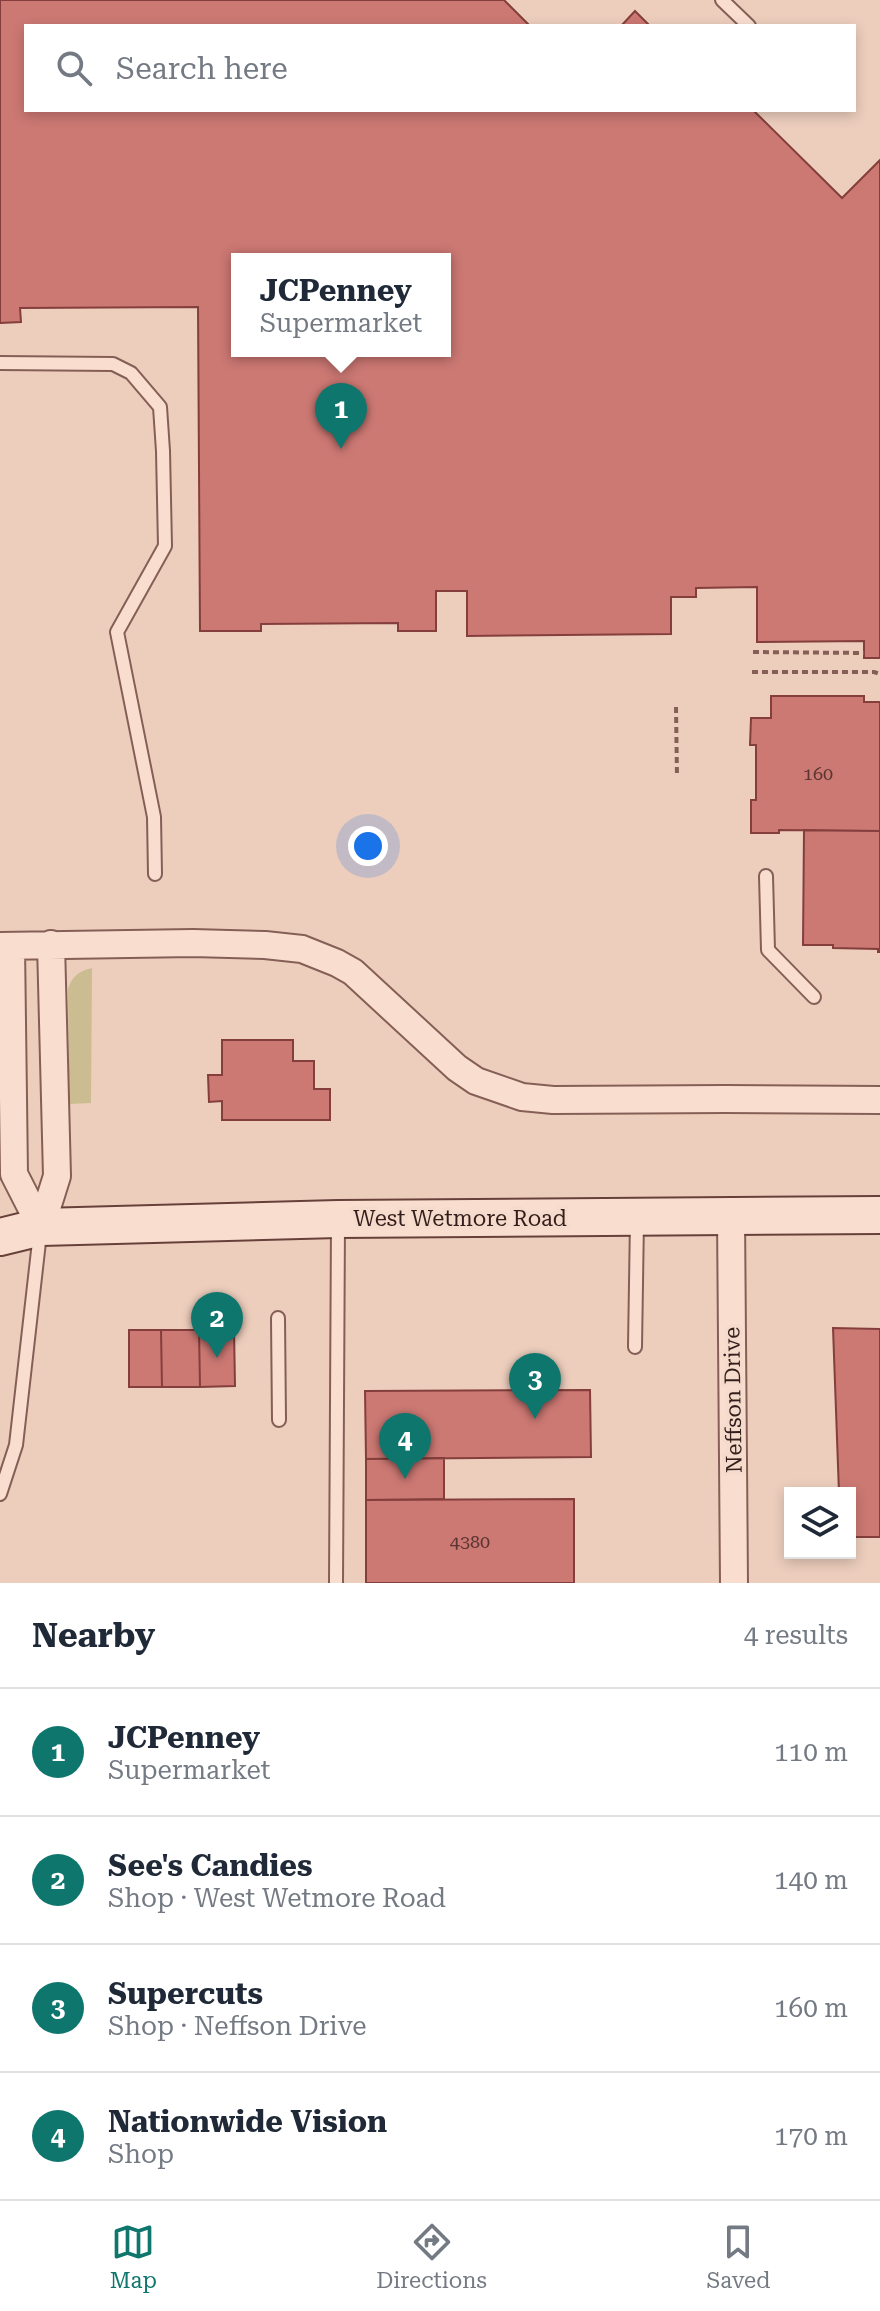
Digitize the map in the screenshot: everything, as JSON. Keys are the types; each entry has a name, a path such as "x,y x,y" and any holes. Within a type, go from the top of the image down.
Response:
{"main road":[{"name":"West Wetmore Road","path":"0,1212 41,1227"},
{"name":"West Wetmore Road","path":"0,1237 41,1227 338,1219 880,1215"}],"street":[{"path":"41,1227 57,1176 51,944"},
{"path":"41,1227 14,1174 5,946 265,945 302,949 345,967 457,1068 476,1081 522,1097 553,1100 880,1100"},
{"name":"Neffson Drive","path":"731,1216 734,1583"}],"lane":[{"path":"724,1 747,24"},
{"path":"0,363 113,364 131,373 160,407 165,546 117,632 154,817 155,874"},
{"path":"766,876 768,950 814,997"},
{"path":"635,1347 637,1217"},
{"path":"336,1583 338,1219"},
{"path":"0,1494 16,1445 41,1227"},
{"path":"278,1318 279,1420"}],"path":[{"path":"753,652 864,653"},
{"path":"752,672 880,674"},
{"path":"676,707 677,777"}],"shaded area":[{"path":"92,968 91,1103 69,1104 68,989 77,975"}],"building":[{"path":"0,0 504,0 528,24 24,24 24,112 755,112 842,198 880,160 880,658 864,658 864,641 757,642 757,587 696,588 696,597 671,597 671,634 467,636 467,591 436,591 436,631 398,631 398,623 261,624 261,631 200,631 198,307 20,308 21,322 0,323"},
{"path":"635,11 648,24 623,24"},
{"path":"771,696 864,696 864,702 880,702 880,831 779,830 779,833 751,833 751,800 756,800 756,745 750,745 751,718 771,718"},
{"path":"804,830 880,831 880,952 878,949 803,945"},
{"path":"222,1040 293,1040 293,1061 314,1061 314,1089 330,1089 330,1120 222,1120 222,1101 209,1102 208,1075 222,1075"},
{"path":"833,1328 880,1329 880,1537 856,1537 856,1487 839,1487"},
{"path":"234,1329 235,1386 200,1387 199,1330"},
{"path":"129,1330 161,1330 162,1387 129,1387"},
{"path":"161,1330 199,1330 200,1387 162,1387"},
{"path":"590,1390 591,1457 366,1459 365,1391"},
{"path":"444,1458 444,1499 366,1500 366,1459"},
{"path":"574,1499 574,1583 366,1583 366,1500"}],"place":[{"name":"JCPenney","path":"341,449"},
{"name":"See's Candies","path":"217,1358"},
{"name":"Supercuts","path":"535,1419"},
{"name":"Nationwide Vision","path":"405,1479"}]}
